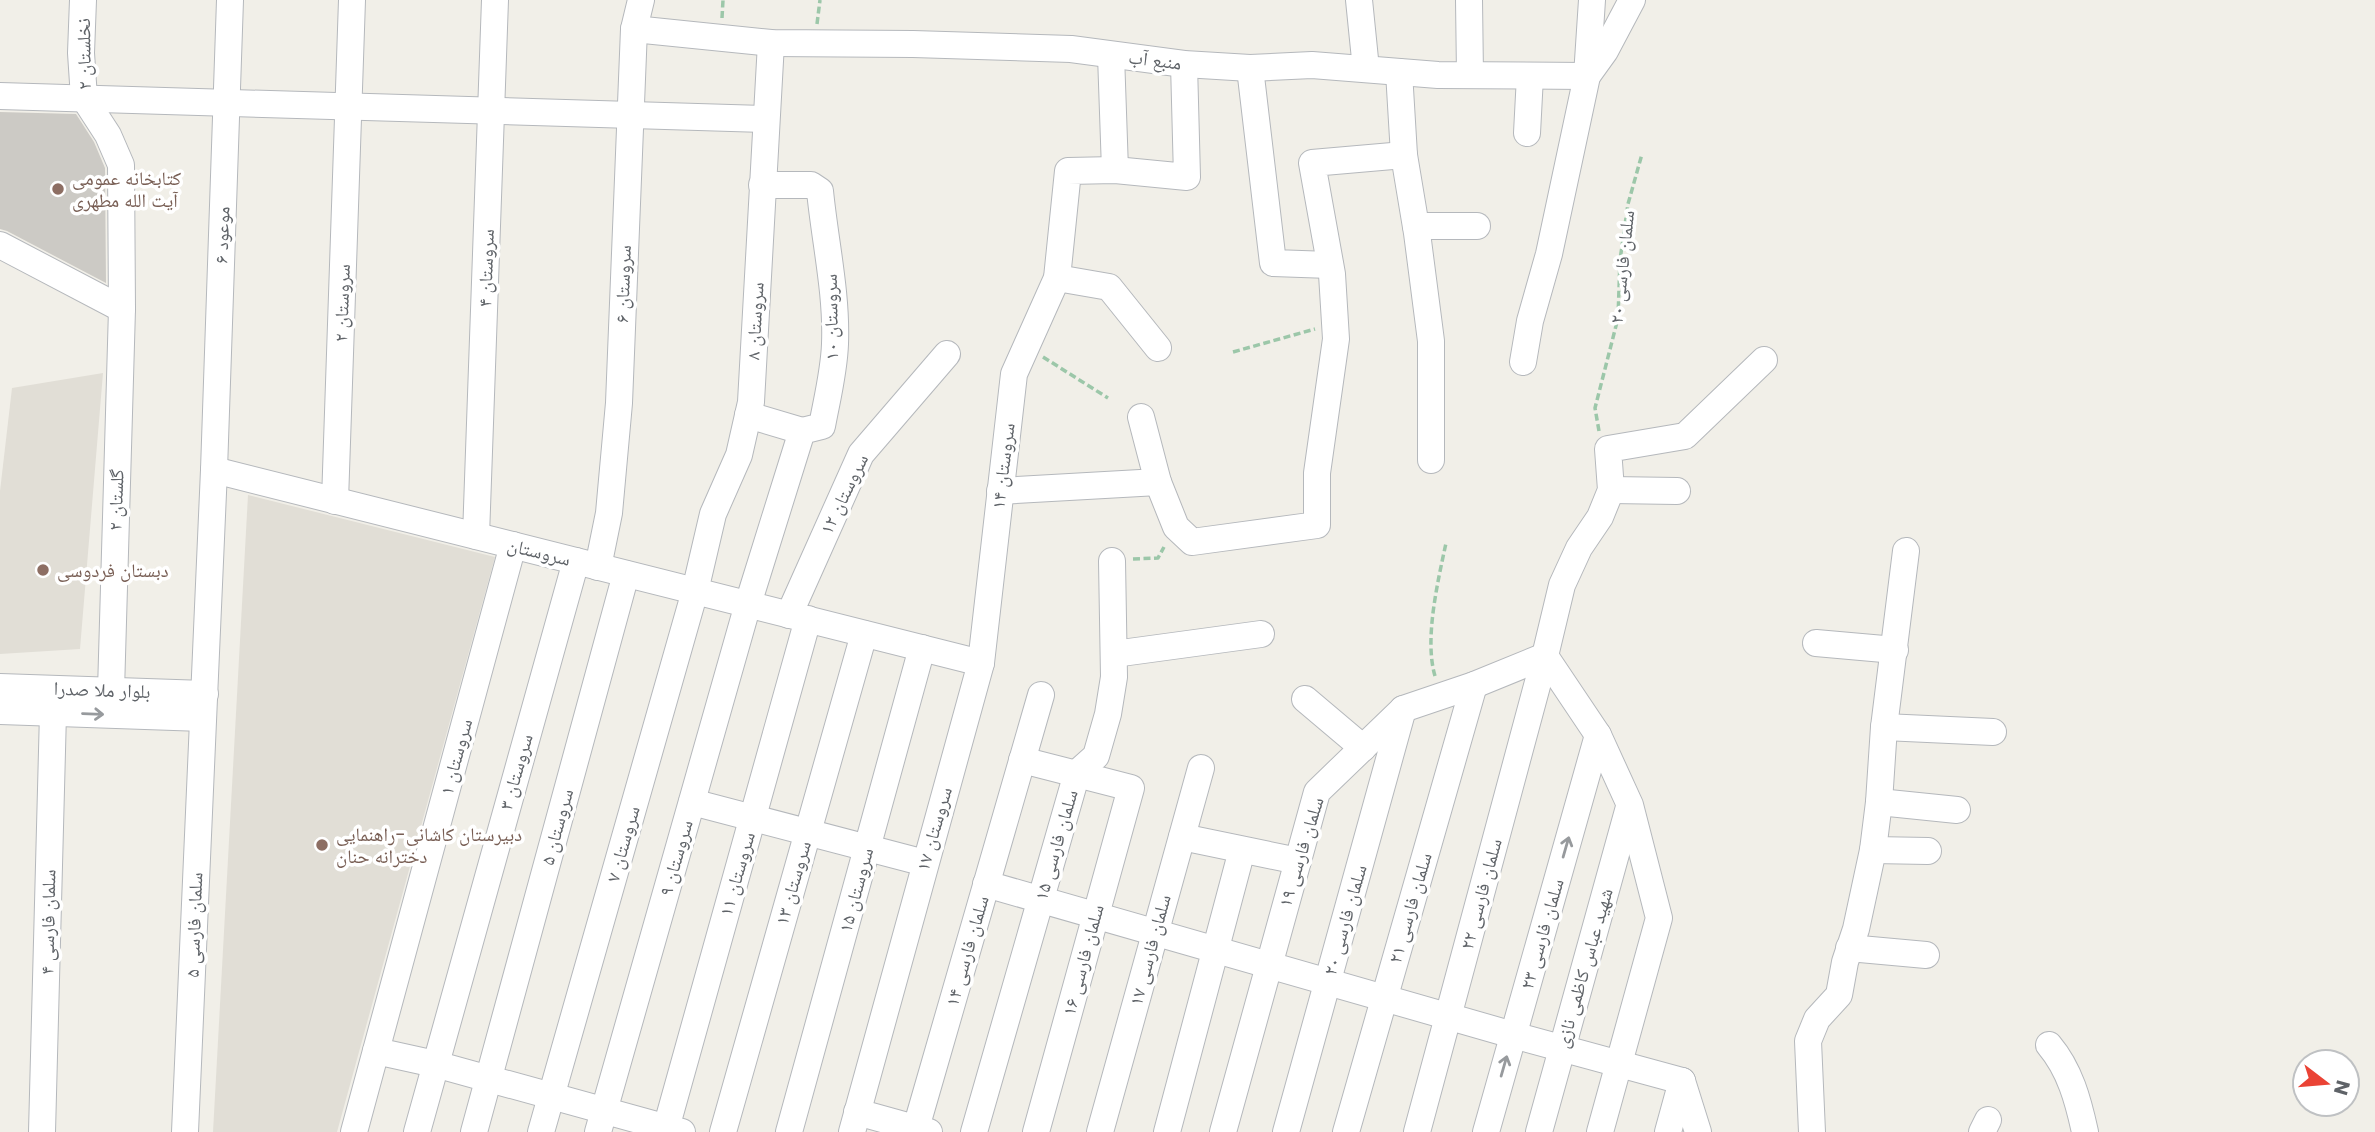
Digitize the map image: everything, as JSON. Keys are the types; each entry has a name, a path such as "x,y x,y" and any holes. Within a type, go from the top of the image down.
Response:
{"street":[{"name":"نخلستان ۲","path":"83,0 81,53 84,98 108,135 121,166 122,309"},
{"name":"موعود ۶","path":"204,706 230,0"},
{"name":"سروستان ۲","path":"335,501 352,0"},
{"name":"سروستان ۴","path":"476,536 495,0"},
{"name":"سروستان ۶","path":"587,564 609,513 619,403 634,29 641,0"},
{"path":"1359,0 1366,69"},
{"path":"1469,0 1470,75"},
{"path":"1523,362 1530,321 1549,254 1587,76 1592,0"},
{"path":"1587,76 1605,51 1632,0"},
{"name":"منبع آب","path":"634,29 771,43 1071,49 1184,64 1250,68 1312,65 1470,75 1587,76"},
{"name":"سروستان ۸","path":"695,591 713,514 739,455 751,402 771,43"},
{"path":"1111,55 1115,170 1187,177 1184,64"},
{"path":"1250,68 1273,263 1330,265"},
{"path":"1399,72 1404,155 1431,341 1431,460"},
{"path":"1527,133 1530,76"},
{"path":"0,96 766,119"},
{"path":"1140,417 1158,482 1176,527 1192,542 1317,525 1317,473 1336,339 1330,265 1312,163 1404,155"},
{"name":"سروستان ۱۴","path":"981,663 1014,374 1057,278 1068,171 1115,170"},
{"name":"سروستان ۱۰","path":"762,185 811,185 820,191 831,272 835,344 822,426 802,431"},
{"path":"1416,226 1477,226"},
{"path":"0,244 122,309"},
{"path":"1057,278 1109,287 1158,348"},
{"name":"گلستان ۲","path":"111,691 122,309"},
{"name":"سروستان ۱۲","path":"798,617 861,454 947,354"},
{"path":"1600,1132 1659,918 1630,804 1598,735 1545,656 1562,585 1579,548 1600,517 1611,490 1608,449 1685,436 1764,360"},
{"path":"748,415 802,431 748,604"},
{"name":"سروستان","path":"214,470 864,634"},
{"path":"1000,491 1158,482"},
{"path":"1611,490 1678,491"},
{"name":"سروستان ۱","path":"354,1132 513,545"},
{"path":"1812,1132 1808,1041 1817,1019 1839,995 1873,850 1884,727 1906,551"},
{"name":"سلمان فارسی ۱۵","path":"974,1132 1077,773 1096,756 1108,714 1114,677 1112,561"},
{"name":"سروستان ۳","path":"417,1132 435,1064 587,564"},
{"name":"سروستان ۵","path":"474,1132 626,574"},
{"name":"سروستان ۷","path":"541,1132 695,591"},
{"name":"سروستان ۹","path":"601,1122 748,604"},
{"name":"سروستان ۱۱","path":"671,1131 753,818 798,617"},
{"path":"864,634 981,663"},
{"name":"سروستان ۱۳","path":"723,1132 864,634"},
{"path":"1114,654 1261,634"},
{"path":"1816,643 1895,650"},
{"name":"سروستان ۱۵","path":"789,1132 922,648"},
{"name":"سلمان فارسی ۱۹","path":"1223,1132 1317,792 1404,709 1474,685 1545,656"},
{"name":"سلمان فارسی ۲۲","path":"1417,1132 1545,656"},
{"name":"سروستان ۱۷","path":"855,1122 981,663"},
{"name":"سلمان فارسی ۲۱","path":"1346,1132 1474,685"},
{"name":"بلوار ملا صدرا","path":"0,687 111,691 204,706"},
{"name":"سلمان فارسی ۱۴","path":"855,1122 922,1130 986,884 1041,695"},
{"path":"1305,699 1363,748"},
{"name":"بلوار ملا صدرا","path":"0,711 53,713 204,706"},
{"name":"سلمان فارسی ۵","path":"185,1132 204,706"},
{"name":"سلمان فارسی ۲۰","path":"1286,1132 1404,709"},
{"name":"سلمان فارسی ۴","path":"43,1132 53,713"},
{"path":"1884,727 1993,732"},
{"name":"سلمان فارسی ۲۳","path":"1486,1132 1598,735"},
{"path":"1022,760 1077,773"},
{"name":"سلمان فارسی ۱۷","path":"1100,1132 1201,768"},
{"name":"سلمان فارسی ۱۶","path":"1036,1132 1131,788 1077,773"},
{"path":"692,802 925,863"},
{"path":"1879,802 1957,810"},
{"name":"شهید عباس کاظمی نازی","path":"1539,1132 1630,804"},
{"path":"1181,837 1298,861"},
{"path":"1167,1132 1242,850"},
{"path":"1873,850 1928,851"},
{"path":"986,884 1682,1081"},
{"path":"1849,948 1926,954"},
{"path":"2049,1045 2060,1059 2077,1097 2085,1132"},
{"path":"376,1051 435,1064 551,1096 601,1122 671,1131"},
{"path":"1668,1132 1682,1081"},
{"path":"1682,1081 1698,1132"}],"path":[{"name":"سلمان فارسی ۲۰","path":"1608,449 1600,435 1595,408 1618,318 1620,260 1628,204 1642,154"},
{"path":"1233,352 1317,328 1335,329"},
{"path":"1027,347 1108,398"},
{"path":"1112,561 1158,558 1176,527"},
{"path":"1441,696 1433,671 1432,630 1436,588 1446,543"}],"shaded area":[{"name":"دبستان فردوسی","path":"103,373 80,649 0,654 0,491 12,388"},
{"name":"دبیرستان کاشانی-راهنمایی دخترانه حنان","path":"248,495 495,557 337,1132 213,1132"}],"building":[{"name":"کتابخانه عمومی آیت الله مطهری","path":"0,112 76,114 94,142 105,168 106,283 0,229"}],"place":[{"name":"کتابخانه عمومی آیت الله مطهری","path":"58,189"},
{"name":"دبستان فردوسی","path":"43,570"},
{"name":"دبیرستان کاشانی-راهنمایی دخترانه حنان","path":"322,845"}]}
